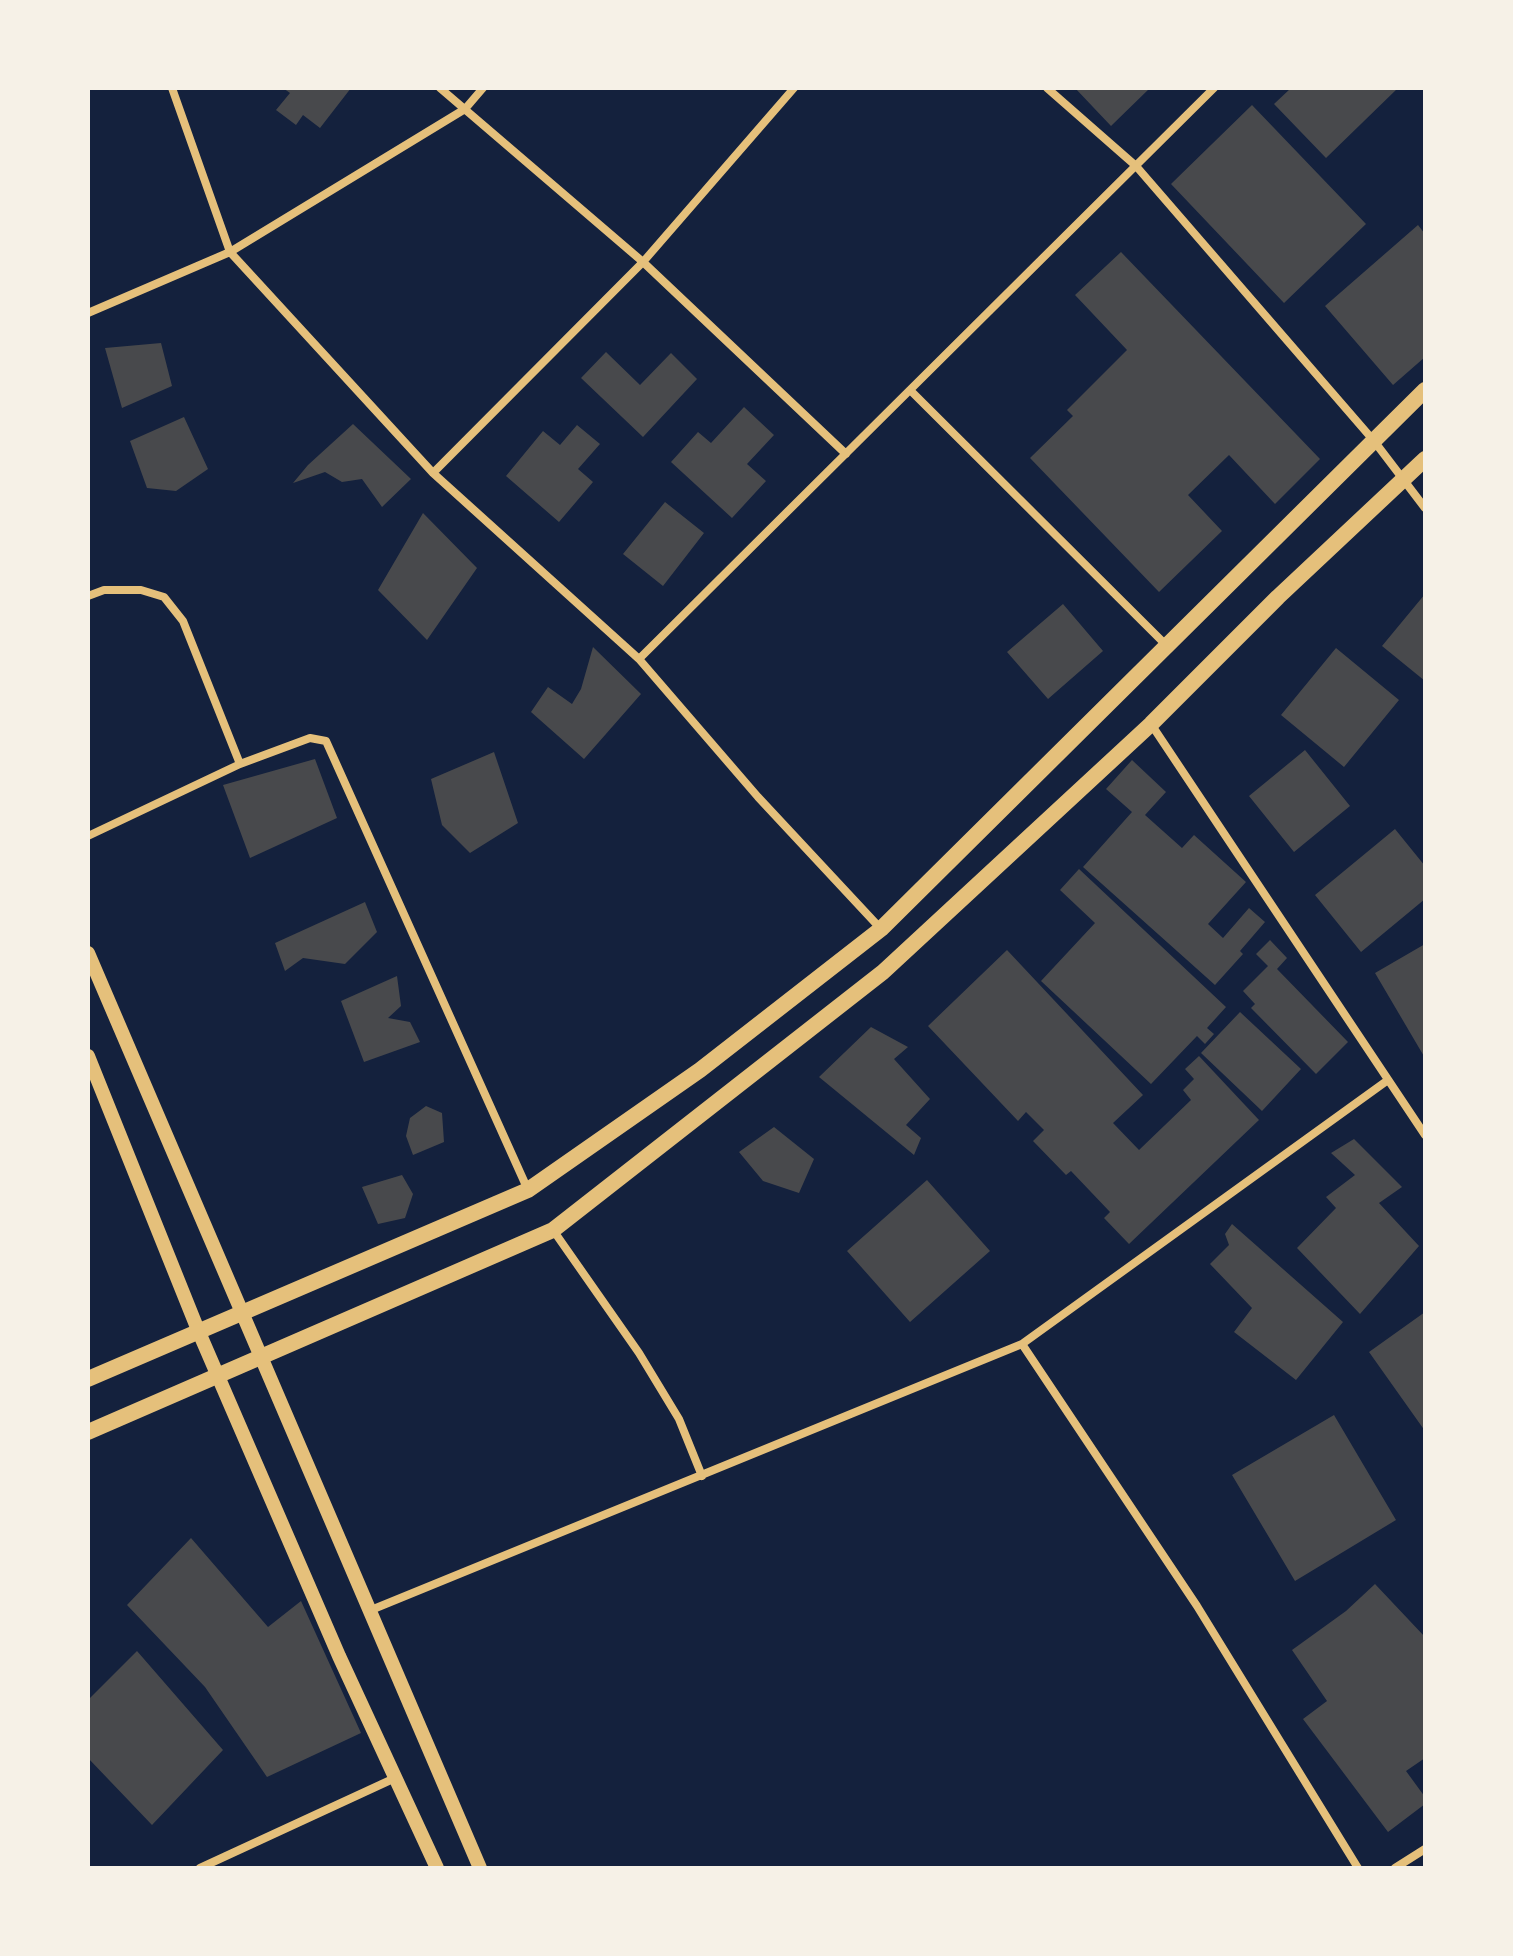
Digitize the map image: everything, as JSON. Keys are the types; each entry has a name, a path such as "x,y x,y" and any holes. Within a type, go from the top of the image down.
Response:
{"main road":[{"path":"88,1379 528,1190 700,1070 881,929 1425,390"},
{"path":"88,1432 553,1230 883,972 1151,724 1278,597 1425,459"}],"street":[{"path":"172,88 230,252 433,473 639,659 758,797 881,929"},
{"path":"440,88 643,262 846,454"},
{"path":"88,313 230,252 465,109 483,88"},
{"path":"433,473 643,262 794,88"},
{"path":"1047,88 1136,166 1374,441 1425,508"},
{"path":"639,659 1214,88"},
{"path":"910,390 1166,645"},
{"path":"88,596 104,590 141,590 164,597 183,621 240,764"},
{"path":"1151,724 1425,1135"},
{"path":"88,836 240,764 310,738 326,741 528,1190"},
{"path":"88,953 480,1868"},
{"path":"88,1056 198,1330 437,1868"},
{"path":"371,1610 1022,1344 1388,1080"},
{"path":"553,1230 639,1353 679,1419 702,1476"},
{"path":"1022,1344 1197,1606 1358,1868"},
{"path":"200,1868 395,1778"},
{"path":"1395,1868 1425,1849"}],"building":[{"path":"283,88 351,88 320,128 303,115 296,125 276,110 290,93"},
{"path":"1075,88 1150,88 1111,126"},
{"path":"1291,88 1398,88 1326,158 1274,104"},
{"path":"1252,105 1366,224 1284,303 1171,184"},
{"path":"1418,225 1425,234 1425,357 1393,385 1325,306"},
{"path":"1121,252 1320,459 1275,504 1229,455 1188,495 1222,531 1159,592 1030,458 1073,416 1067,410 1127,350 1075,295"},
{"path":"161,343 172,386 122,408 105,348"},
{"path":"606,352 640,385 671,353 697,379 643,437 581,378"},
{"path":"744,407 774,435 747,464 766,481 732,518 671,462 698,432 711,443"},
{"path":"184,417 208,469 176,491 147,488 130,441"},
{"path":"353,424 411,479 382,507 362,479 342,482 325,472 293,483"},
{"path":"577,425 600,444 578,469 593,482 559,522 506,476 543,431 560,445"},
{"path":"665,502 704,533 663,586 623,554"},
{"path":"423,513 477,568 427,640 378,590"},
{"path":"1425,594 1425,681 1382,646"},
{"path":"1063,604 1103,651 1048,699 1007,652"},
{"path":"593,647 641,694 584,759 531,712 548,687 572,704 581,689"},
{"path":"1336,648 1399,700 1344,767 1281,715"},
{"path":"1305,750 1350,806 1294,852 1249,796"},
{"path":"494,752 518,823 470,853 442,825 431,779"},
{"path":"315,759 337,818 250,858 223,785"},
{"path":"1132,760 1166,792 1145,815 1182,848 1194,835 1246,882 1208,924 1223,938 1249,908 1265,922 1240,951 1243,954 1215,985 1083,867 1132,812 1106,789"},
{"path":"1395,829 1425,866 1425,899 1361,952 1315,895"},
{"path":"1079,869 1226,1007 1207,1028 1214,1034 1205,1044 1197,1036 1151,1084 1041,981 1095,923 1060,890"},
{"path":"365,902 377,932 345,964 303,958 285,971 275,943"},
{"path":"1270,940 1287,958 1277,969 1348,1042 1316,1074 1251,1008 1255,1004 1243,991 1268,966 1256,954"},
{"path":"1425,944 1425,1058 1375,973"},
{"path":"1007,950 1143,1095 1113,1123 1139,1150 1191,1100 1183,1090 1194,1079 1185,1069 1199,1056 1259,1120 1129,1244 1104,1218 1110,1212 1071,1171 1066,1175 1033,1141 1044,1130 1026,1112 1018,1121 928,1026"},
{"path":"397,976 401,1006 388,1018 410,1022 420,1042 364,1062 341,1001"},
{"path":"1240,1012 1301,1069 1262,1111 1201,1053"},
{"path":"871,1027 908,1047 894,1059 930,1099 906,1125 921,1138 914,1155 819,1077"},
{"path":"426,1106 442,1113 444,1142 413,1155 406,1136 410,1118"},
{"path":"774,1127 814,1159 799,1193 763,1181 739,1152"},
{"path":"1354,1139 1402,1187 1379,1203 1419,1246 1360,1314 1297,1248 1336,1208 1326,1197 1355,1175 1331,1153"},
{"path":"402,1175 413,1194 405,1218 378,1224 362,1187"},
{"path":"927,1180 990,1251 910,1322 847,1251"},
{"path":"1232,1224 1343,1322 1296,1380 1234,1332 1252,1308 1210,1264 1229,1245 1225,1234"},
{"path":"1425,1312 1425,1431 1369,1352"},
{"path":"1334,1415 1396,1520 1295,1581 1232,1475"},
{"path":"191,1538 268,1627 301,1601 361,1733 267,1777 205,1687 127,1605"},
{"path":"1375,1584 1425,1637 1425,1758 1406,1771 1425,1797 1425,1804 1388,1832 1303,1719 1327,1701 1292,1650 1346,1611"},
{"path":"137,1651 223,1750 152,1825 88,1758 88,1700"}]}
